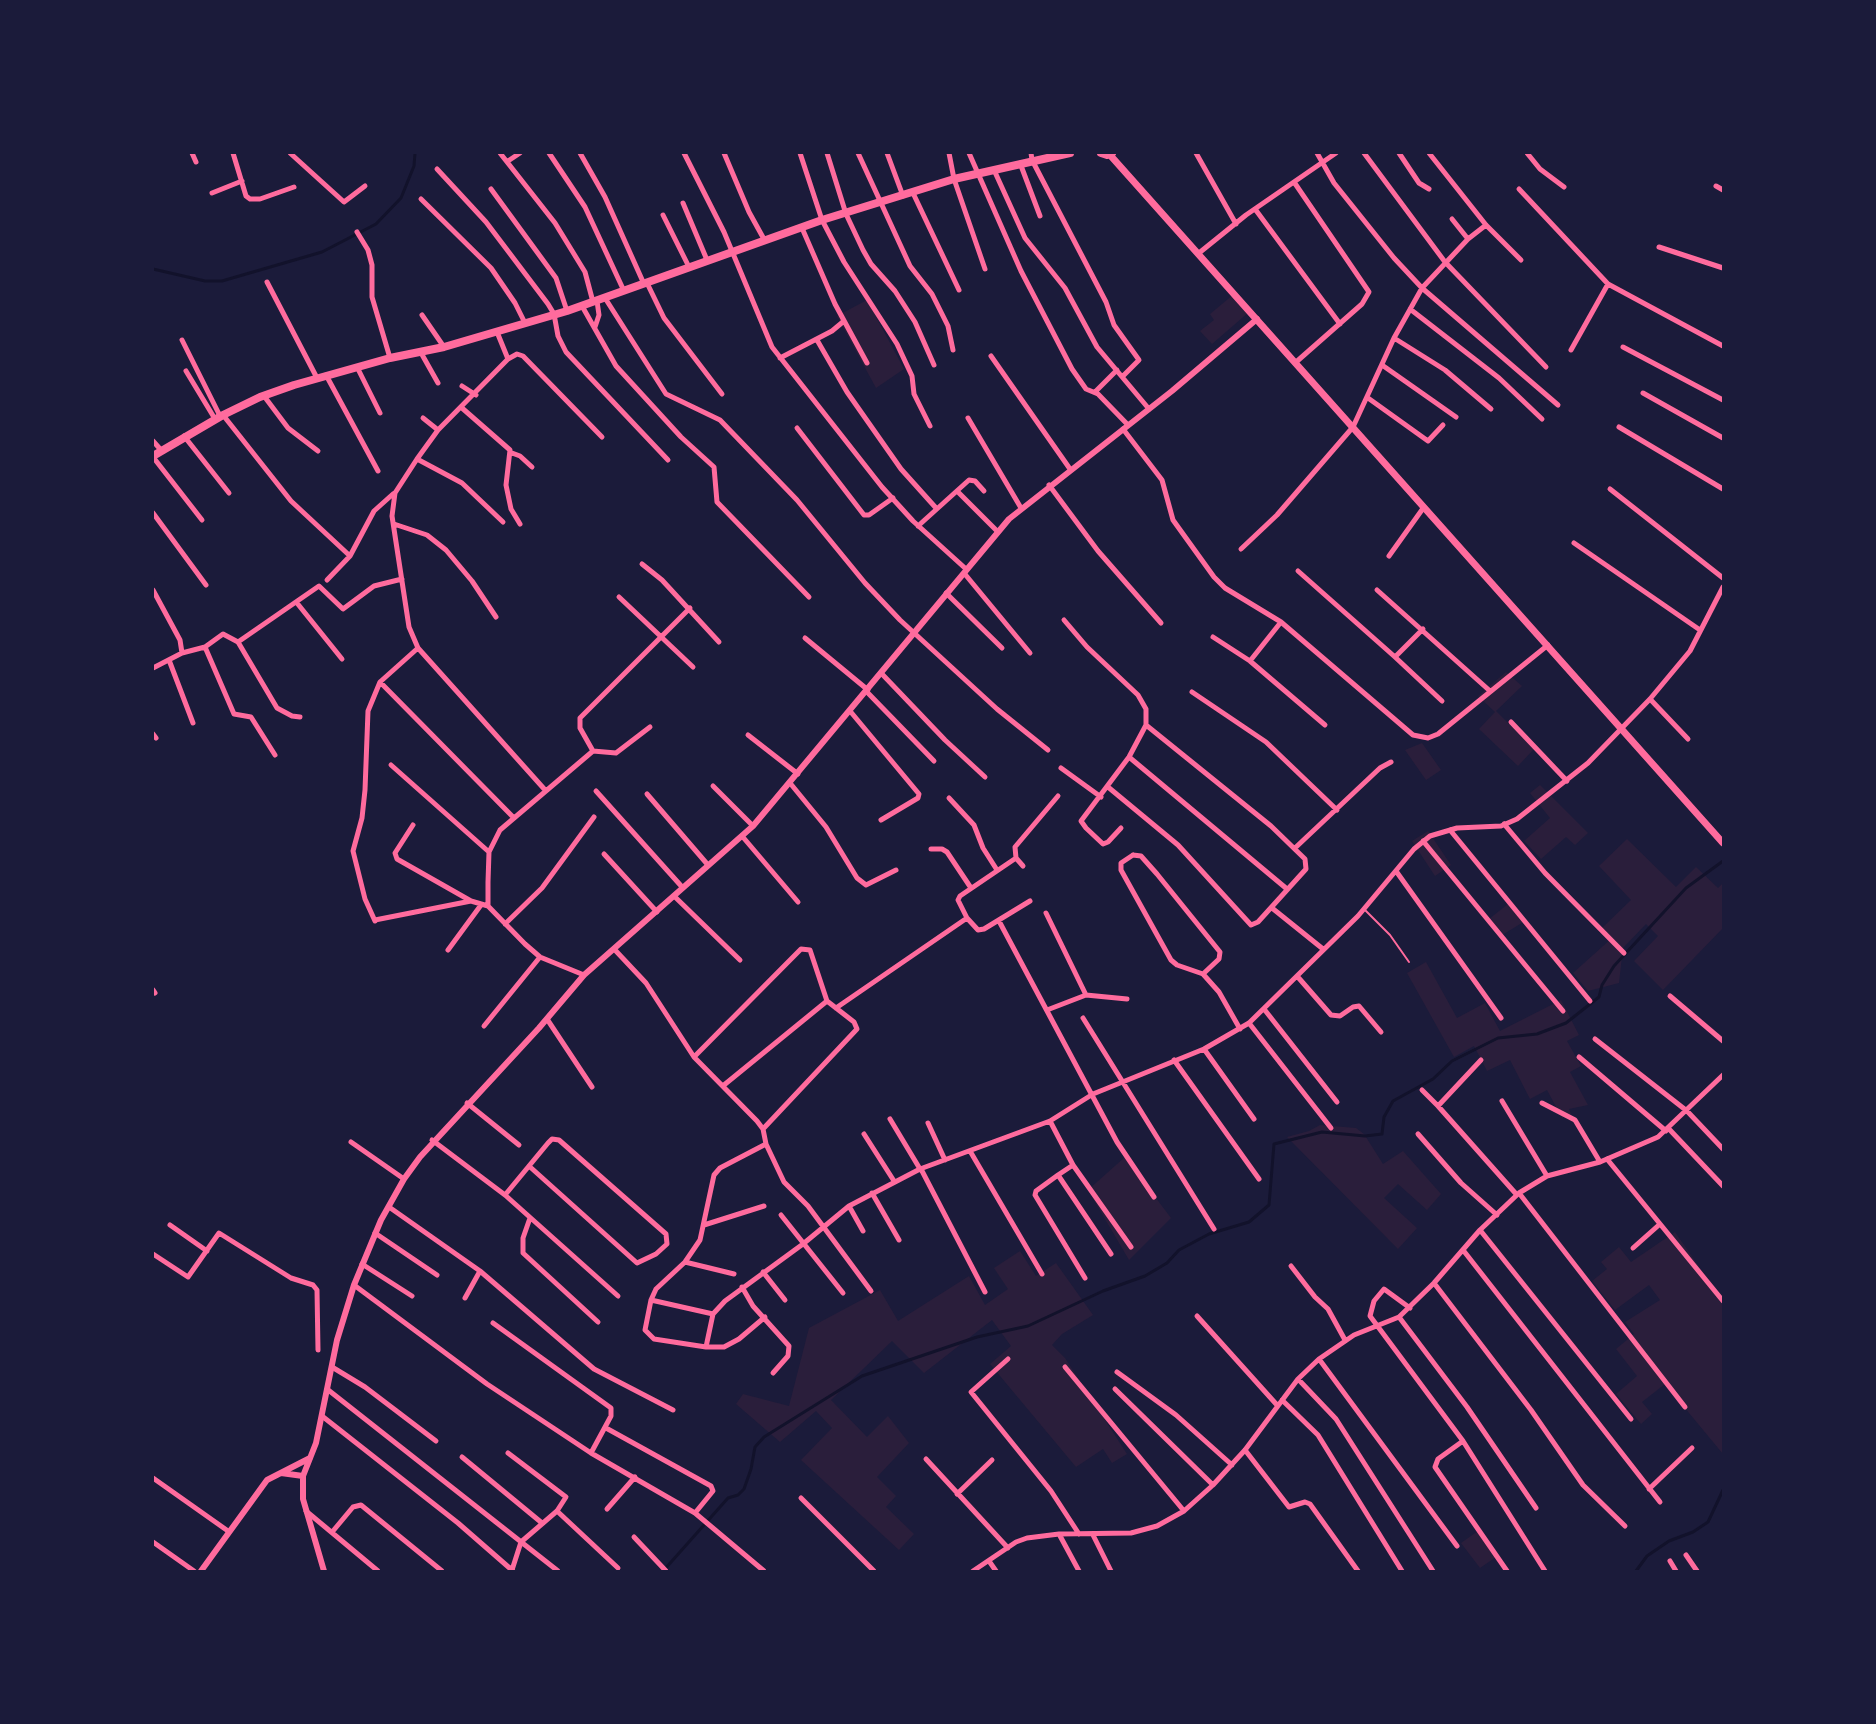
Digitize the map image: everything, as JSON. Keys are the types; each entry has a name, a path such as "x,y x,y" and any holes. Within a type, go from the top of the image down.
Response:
{"main road":[{"path":"153,457 184,436 264,396 321,377 390,358 444,347 497,332 524,320 567,311 707,260 731,247 765,240 954,179 1020,163 1032,157 1070,153"},
{"path":"1108,154 1199,253 1723,843"}],"street":[{"path":"192,153 196,162"},
{"path":"233,153 246,196 255,200 294,187"},
{"path":"290,153 344,202 365,186"},
{"path":"500,153 543,212 555,224 585,272 598,300 661,389 681,403 720,420 797,500 865,583 997,709 1048,750"},
{"path":"508,161 520,153"},
{"path":"549,153 585,207 624,291"},
{"path":"580,153 605,197 664,318 722,394"},
{"path":"684,153 731,247 772,347 794,372 882,487 918,526 965,571 1030,654"},
{"path":"724,153 750,214 765,240"},
{"path":"827,153 846,214 871,264 891,286 915,322 934,365"},
{"path":"858,153 910,266 927,287 940,310 952,339 953,350"},
{"path":"887,153 903,196"},
{"path":"949,153 954,179 985,269"},
{"path":"969,153 1021,271 1083,386 1095,392 1125,427 1162,480 1173,520 1214,578 1225,588 1281,622 1413,735 1428,738 1438,734 1548,645"},
{"path":"1196,153 1236,224"},
{"path":"1317,153 1322,164 1368,228 1422,288 1558,405"},
{"path":"1199,253 1255,209 1336,153"},
{"path":"1364,153 1444,262 1546,367"},
{"path":"1399,153 1419,183 1429,189"},
{"path":"1429,153 1486,225 1521,260"},
{"path":"1527,153 1540,169 1564,188"},
{"path":"800,155 822,220 844,262 897,344 912,376 914,394 930,426"},
{"path":"1032,157 1106,302 1114,325 1139,360 1123,376"},
{"path":"1020,163 1040,216"},
{"path":"437,169 486,222 540,292 554,314 558,336 566,352 668,460"},
{"path":"994,170 1025,238 1065,288 1097,347 1149,409"},
{"path":"212,193 242,181"},
{"path":"1294,182 1370,292 1362,304 1296,363"},
{"path":"1716,186 1723,190"},
{"path":"491,189 550,268 562,292 567,311"},
{"path":"1519,189 1608,284 1723,346"},
{"path":"913,193 959,290"},
{"path":"421,199 476,250 515,303 524,320"},
{"path":"683,203 699,235 707,260"},
{"path":"1255,209 1340,324"},
{"path":"663,215 689,267"},
{"path":"1452,219 1468,239"},
{"path":"1241,549 1277,515 1353,428 1394,338 1422,288 1444,262 1486,225"},
{"path":"802,228 844,321 867,363"},
{"path":"357,232 368,250 372,265 372,297 390,358"},
{"path":"1659,247 1723,268"},
{"path":"267,282 321,377 347,414 378,471"},
{"path":"1571,350 1608,284"},
{"path":"595,327 599,315 598,300"},
{"path":"582,306 616,366 681,437 714,467 717,502 809,597"},
{"path":"1410,309 1499,378 1542,419"},
{"path":"423,315 444,347"},
{"path":"324,1571 306,1511 303,1476 322,1416 332,1367 354,1285 362,1264 375,1233 404,1179 432,1140 547,1019 584,975 753,826 882,674 997,531 1049,485 1149,409 1257,319"},
{"path":"780,358 817,340 844,321"},
{"path":"497,332 507,357"},
{"path":"1394,338 1444,370 1491,409"},
{"path":"182,340 220,417"},
{"path":"817,340 846,392 901,469 936,508"},
{"path":"1623,347 1723,400"},
{"path":"420,351 438,383"},
{"path":"327,580 350,556 374,511 395,493 437,430 462,408 507,357 517,354 524,356 602,437"},
{"path":"991,356 1070,469"},
{"path":"1382,365 1456,417"},
{"path":"357,367 380,413"},
{"path":"1095,392 1117,369"},
{"path":"186,371 266,473 315,526 350,556"},
{"path":"465,388 474,394"},
{"path":"1643,393 1723,438"},
{"path":"264,396 288,428 318,451"},
{"path":"1368,398 1428,441 1443,425"},
{"path":"462,408 512,453 532,467"},
{"path":"423,418 437,430"},
{"path":"968,418 1021,508"},
{"path":"1619,427 1723,489"},
{"path":"797,428 864,515 893,498"},
{"path":"184,436 229,493"},
{"path":"153,441 161,450"},
{"path":"512,453 505,478 511,509 520,524"},
{"path":"153,457 202,520"},
{"path":"417,459 462,483 503,522"},
{"path":"918,526 972,479 984,490"},
{"path":"1049,485 1098,551 1161,622"},
{"path":"1610,489 1723,578"},
{"path":"957,491 997,531"},
{"path":"395,493 394,525 409,627 418,648 546,791"},
{"path":"1389,556 1424,507"},
{"path":"153,513 206,585"},
{"path":"394,525 428,535 446,550 472,581 496,617"},
{"path":"1574,543 1700,630"},
{"path":"642,564 662,579 719,642"},
{"path":"1298,571 1442,701"},
{"path":"238,642 321,586 344,609 374,586 402,579"},
{"path":"706,1347 713,1314 742,1287 803,1244 849,1206 921,1169 1050,1121 1093,1094 1204,1049 1249,1023 1364,909 1423,841 1436,833 1504,824 1517,819 1567,781 1650,699 1690,651 1723,586"},
{"path":"153,590 180,640 182,653"},
{"path":"1377,590 1490,691"},
{"path":"946,593 1002,648"},
{"path":"619,597 662,635 693,667"},
{"path":"297,603 342,659"},
{"path":"593,751 580,728 580,717 690,608"},
{"path":"1064,620 1087,647 1144,702 1146,725 1129,758 1101,797 1083,817 1083,824 1104,844 1121,828"},
{"path":"1250,661 1281,622"},
{"path":"1395,657 1423,629"},
{"path":"153,668 182,653 205,647 223,633 238,642 277,708 284,714 300,717"},
{"path":"1213,637 1250,661 1325,725"},
{"path":"805,638 867,691 934,761"},
{"path":"205,647 234,714 251,717 275,755"},
{"path":"418,648 380,682 368,711 365,790 362,818 354,851 365,899 375,920 471,901"},
{"path":"169,660 193,723"},
{"path":"882,674 945,740 986,777"},
{"path":"380,682 514,818"},
{"path":"1192,692 1253,732 1337,810"},
{"path":"1650,699 1688,739"},
{"path":"850,711 919,794 918,798 881,820"},
{"path":"1511,722 1567,781"},
{"path":"1108,787 1178,845 1248,924 1255,925 1307,866 1305,859 1295,848 1224,786 1146,725"},
{"path":"488,906 489,852 500,830 593,751 616,753 650,728"},
{"path":"748,735 798,774"},
{"path":"1129,758 1287,890"},
{"path":"1295,848 1380,768 1391,762"},
{"path":"391,765 489,852"},
{"path":"1061,768 1101,797"},
{"path":"790,783 826,827 857,878 866,885 896,870"},
{"path":"713,786 753,826"},
{"path":"596,791 683,888"},
{"path":"647,794 708,866"},
{"path":"1023,866 1016,858 1015,847 1058,796"},
{"path":"949,798 974,825 983,848 997,870"},
{"path":"505,924 542,888 594,817"},
{"path":"1504,824 1545,873 1624,953"},
{"path":"413,825 395,853 397,859 471,901 488,906 540,957 584,975"},
{"path":"1450,830 1590,1001"},
{"path":"742,836 798,902"},
{"path":"1423,841 1563,1011"},
{"path":"931,849 942,849 947,852 971,888"},
{"path":"604,854 657,912"},
{"path":"1203,974 1219,959 1220,952 1141,856 1133,855 1121,863 1121,870 1171,960 1177,965 1203,974 1219,992 1240,1029"},
{"path":"1016,858 971,888 958,900 967,918 978,930 999,921 1030,901"},
{"path":"1396,871 1501,1018"},
{"path":"674,896 740,960"},
{"path":"448,950 481,905"},
{"path":"1272,908 1323,950"},
{"path":"1046,913 1086,995"},
{"path":"836,1008 967,918"},
{"path":"999,921 1117,1142 1154,1197"},
{"path":"694,1057 801,949 810,950 826,1001 854,1022 857,1029 763,1129"},
{"path":"615,950 632,967 664,1008 694,1057 724,1085 763,1129 766,1144 784,1182 824,1226 871,1291"},
{"path":"484,1026 540,957"},
{"path":"1297,976 1331,1015 1340,1017 1358,1005 1381,1032"},
{"path":"1047,1010 1086,995 1127,999"},
{"path":"1670,996 1723,1041"},
{"path":"724,1085 826,1001"},
{"path":"1264,1009 1337,1102"},
{"path":"1083,1018 1214,1229"},
{"path":"547,1019 592,1087"},
{"path":"1249,1023 1330,1128"},
{"path":"1595,1039 1687,1111 1723,1149"},
{"path":"1204,1049 1254,1119"},
{"path":"1579,1057 1667,1130 1723,1186"},
{"path":"1174,1060 1259,1179"},
{"path":"1438,1106 1481,1060"},
{"path":"973,1571 1027,1538 1059,1534 1131,1533 1157,1526 1184,1511 1232,1465 1298,1379 1318,1359 1346,1340 1376,1325 1399,1317 1410,1308 1480,1230 1518,1194 1546,1176 1607,1159 1667,1130 1723,1075"},
{"path":"1422,1090 1518,1194 1684,1407"},
{"path":"1502,1101 1546,1176"},
{"path":"467,1103 519,1145"},
{"path":"1542,1103 1575,1120 1599,1162"},
{"path":"890,1119 921,1169 985,1292"},
{"path":"1050,1121 1073,1165 1131,1247"},
{"path":"928,1123 945,1160"},
{"path":"864,1134 894,1181"},
{"path":"1418,1134 1461,1183 1497,1215"},
{"path":"505,1195 529,1166 552,1139 559,1140 666,1234 667,1244 656,1254 637,1263 529,1166"},
{"path":"432,1140 505,1195 618,1296"},
{"path":"351,1142 404,1179"},
{"path":"765,1317 731,1345 706,1347 654,1339 646,1334 645,1327 656,1289 685,1262 700,1240 714,1175 720,1168 766,1144"},
{"path":"970,1151 1042,1274"},
{"path":"1607,1159 1723,1301"},
{"path":"1073,1165 1036,1191 1035,1195 1085,1278"},
{"path":"1058,1175 1112,1254"},
{"path":"872,1193 899,1240"},
{"path":"704,1225 764,1206"},
{"path":"849,1206 863,1231"},
{"path":"389,1207 480,1271 594,1369 673,1410"},
{"path":"781,1215 843,1293"},
{"path":"530,1218 523,1238 526,1257 598,1322"},
{"path":"1633,1248 1660,1224"},
{"path":"170,1225 207,1251"},
{"path":"1480,1230 1630,1419"},
{"path":"153,1254 188,1277 219,1233 291,1278 316,1287 318,1350"},
{"path":"375,1233 437,1275"},
{"path":"1463,1250 1660,1502"},
{"path":"685,1262 735,1274"},
{"path":"362,1264 412,1296"},
{"path":"1291,1266 1315,1298 1328,1309 1346,1340"},
{"path":"465,1298 480,1271"},
{"path":"763,1272 785,1300"},
{"path":"1434,1283 1531,1410 1583,1485 1625,1526"},
{"path":"354,1285 488,1384 591,1453 695,1514 764,1571"},
{"path":"742,1287 753,1306 789,1346 788,1356 773,1373"},
{"path":"1410,1308 1384,1289 1370,1311 1376,1325 1463,1441 1545,1571"},
{"path":"651,1300 713,1314"},
{"path":"1197,1316 1277,1405"},
{"path":"1399,1317 1467,1407 1536,1508"},
{"path":"493,1323 608,1405 612,1411 606,1428 591,1453"},
{"path":"1008,1359 971,1392 1051,1491 1079,1534"},
{"path":"1318,1359 1457,1546"},
{"path":"332,1367 365,1387 436,1441"},
{"path":"1065,1367 1184,1511"},
{"path":"1118,1372 1176,1415 1232,1465"},
{"path":"1298,1379 1336,1419 1433,1571"},
{"path":"327,1389 558,1571"},
{"path":"1114,1389 1213,1485"},
{"path":"1282,1400 1318,1435 1402,1571"},
{"path":"322,1416 458,1523 512,1571 521,1542 557,1511 565,1500 563,1493 508,1453"},
{"path":"606,1428 711,1486 713,1491 695,1514"},
{"path":"1463,1441 1438,1459 1435,1467 1507,1571"},
{"path":"1649,1488 1692,1448"},
{"path":"1245,1450 1288,1507 1305,1502 1310,1504 1358,1571"},
{"path":"462,1457 542,1523"},
{"path":"201,1571 267,1480 310,1458"},
{"path":"926,1459 1008,1548"},
{"path":"957,1494 992,1460"},
{"path":"280,1473 303,1476"},
{"path":"607,1509 635,1477"},
{"path":"153,1478 228,1531"},
{"path":"801,1498 874,1571"},
{"path":"333,1531 353,1507 361,1505 442,1571"},
{"path":"306,1511 333,1531 378,1571"},
{"path":"557,1511 618,1568"},
{"path":"1059,1534 1078,1571"},
{"path":"1093,1535 1111,1571"},
{"path":"634,1537 666,1571"},
{"path":"153,1542 194,1571"},
{"path":"1686,1555 1697,1571"},
{"path":"989,1561 996,1571"},
{"path":"1670,1561 1676,1571"}],"lane":[{"path":"1364,909 1390,935 1409,962"}],"shaded area":[{"path":"1234,294 1249,312 1212,344 1200,331 1214,320 1210,314"},
{"path":"867,300 904,369 876,388 837,316"},
{"path":"1506,672 1522,686 1496,711 1534,749 1518,766 1479,729 1495,712 1478,696"},
{"path":"1422,743 1441,770 1426,780 1405,750"},
{"path":"1540,785 1588,833 1575,845 1566,837 1541,859 1524,841 1550,818 1530,793"},
{"path":"1428,831 1451,865 1435,876 1412,841"},
{"path":"1627,839 1676,887 1696,867 1718,888 1723,883 1723,928 1663,990 1634,961 1658,936 1646,924 1623,948 1619,983 1588,991 1573,973 1612,938 1602,928 1631,900 1599,866"},
{"path":"1508,904 1525,921 1499,937 1489,919"},
{"path":"1426,962 1457,1018 1485,1003 1500,1031 1561,1000 1579,1035 1567,1041 1581,1066 1570,1072 1588,1105 1569,1109 1571,1114 1562,1118 1547,1090 1530,1099 1510,1060 1487,1071 1474,1046 1454,1057 1407,973"},
{"path":"1320,1125 1356,1128 1364,1134 1383,1164 1403,1151 1441,1194 1427,1210 1398,1184 1384,1198 1417,1228 1398,1249 1287,1137 1309,1131"},
{"path":"1125,1157 1171,1218 1129,1260 1088,1190"},
{"path":"1675,1232 1723,1301 1723,1454 1665,1384 1642,1402 1652,1414 1641,1424 1616,1394 1637,1376 1616,1349 1634,1334 1625,1322 1660,1300 1649,1285 1615,1310 1592,1281 1607,1269 1601,1262 1619,1247 1631,1262"},
{"path":"1020,1251 1036,1276 1056,1263 1093,1315 1062,1334 1052,1345 1065,1358 1127,1454 1112,1463 1103,1449 1076,1467 990,1364 1011,1346 992,1320 924,1373 892,1341 831,1400 867,1437 888,1416 909,1443 877,1477 896,1496 886,1507 914,1534 899,1550 801,1460 832,1428 816,1411 780,1442 736,1404 743,1394 789,1406 809,1328 880,1290 898,1321 969,1276 985,1305 1008,1289 994,1268"},
{"path":"1478,1531 1496,1557 1480,1568 1461,1543"}],"waterway":[{"path":"153,269 205,281 222,281 322,252 376,224 401,198 414,166 415,153"},
{"path":"664,1570 728,1498 738,1495 744,1489 755,1447 764,1437 862,1376 977,1337 1028,1326 1103,1291 1145,1276 1167,1263 1179,1250 1209,1234 1249,1222 1269,1205 1274,1144 1322,1132 1365,1136 1382,1134 1384,1117 1393,1101 1433,1079 1452,1061 1498,1038 1537,1034 1566,1023 1599,997 1602,985 1614,966 1686,888 1723,861"},
{"path":"1636,1571 1647,1556 1669,1541 1693,1532 1708,1522 1723,1490"}]}
